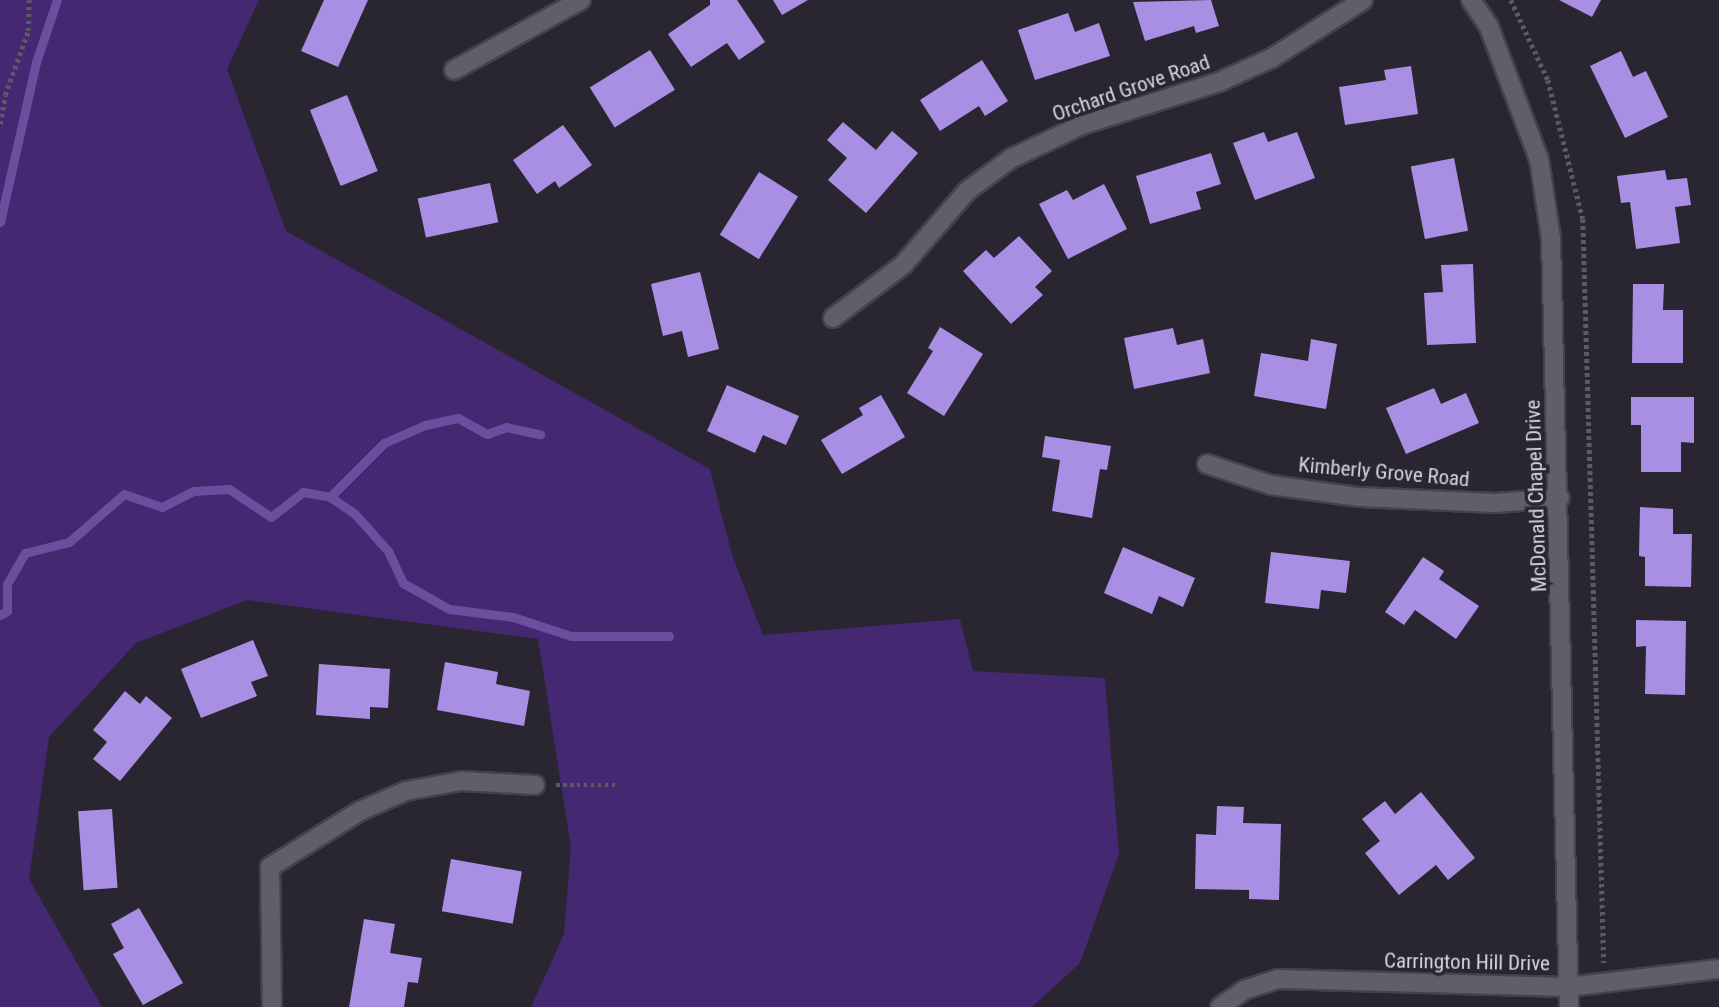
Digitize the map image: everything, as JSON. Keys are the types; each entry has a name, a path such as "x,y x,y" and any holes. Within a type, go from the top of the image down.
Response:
{"street":[{"path":"454,70 581,0"},
{"name":"Orchard Grove Road","path":"833,318 903,265 967,191 1012,158 1082,125 1219,82 1272,58 1363,0"},
{"name":"McDonald Chapel Drive","path":"1471,0 1489,27 1539,159 1551,238 1560,498 1569,1007"},
{"name":"Kimberly Grove Road","path":"1207,464 1271,485 1359,497 1494,503 1560,498"},
{"path":"272,1007 270,867 360,811 406,791 461,781 535,785"},
{"name":"Carrington Hill Drive","path":"1220,1007 1244,990 1278,979 1568,986 1719,969"}],"path":[{"path":"0,124 5,95 28,31 29,0"},
{"path":"1511,0 1548,80 1583,219 1604,963"},
{"path":"535,785 618,785"}],"shaded area":[{"path":"0,0 259,0 227,69 286,231 710,469 732,555 763,635 960,619 973,671 1105,678 1119,854 1080,963 1032,1007 531,1007 564,934 571,847 538,639 247,600 136,643 49,737 29,879 102,1007 0,1007"}],"building":[{"path":"324,0 368,0 338,67 301,51"},
{"path":"710,0 737,0 765,42 739,60 727,43 691,67 668,34 710,5"},
{"path":"773,0 808,0 782,15"},
{"path":"1211,0 1219,26 1196,33 1194,26 1145,41 1133,2"},
{"path":"1559,0 1601,0 1592,17"},
{"path":"1068,13 1075,32 1099,23 1110,56 1035,80 1018,30"},
{"path":"650,50 675,90 615,127 590,88"},
{"path":"1621,51 1633,77 1646,71 1668,117 1625,138 1590,66"},
{"path":"982,60 1008,101 985,116 979,106 940,131 920,100"},
{"path":"1411,66 1418,114 1345,125 1339,87 1386,80 1384,70"},
{"path":"347,95 378,171 341,186 310,110"},
{"path":"843,122 876,150 892,131 918,153 866,213 828,180 847,158 827,140"},
{"path":"563,125 592,165 559,188 555,181 537,194 513,160"},
{"path":"1264,132 1268,142 1297,132 1315,178 1255,200 1233,143"},
{"path":"1211,153 1221,184 1196,192 1201,209 1150,224 1136,176"},
{"path":"1454,158 1468,231 1425,239 1411,166"},
{"path":"1665,170 1667,180 1687,178 1691,205 1675,207 1680,243 1636,249 1630,202 1621,203 1617,176"},
{"path":"759,172 798,196 759,259 720,235"},
{"path":"490,183 498,222 426,238 418,198"},
{"path":"1104,184 1127,229 1068,259 1039,204 1067,190 1073,200"},
{"path":"1019,236 1052,271 1035,287 1043,295 1011,324 963,271 986,250 994,258"},
{"path":"1473,264 1476,343 1427,345 1424,293 1443,292 1441,265"},
{"path":"700,272 719,349 688,357 682,331 663,336 651,284"},
{"path":"1633,284 1664,284 1663,310 1683,310 1683,363 1632,363"},
{"path":"940,327 983,354 944,416 907,393 933,351 928,348"},
{"path":"1173,328 1177,345 1203,339 1210,373 1134,389 1124,338"},
{"path":"1311,339 1337,344 1326,409 1254,396 1261,353 1308,361"},
{"path":"727,385 799,416 786,445 763,435 755,453 707,431"},
{"path":"1434,388 1441,404 1466,393 1479,423 1406,454 1386,408"},
{"path":"881,395 905,437 842,474 821,440 863,415 859,408"},
{"path":"1631,397 1694,397 1694,443 1681,442 1681,472 1641,472 1641,425 1631,425"},
{"path":"1045,436 1111,446 1107,470 1100,469 1092,518 1052,511 1060,460 1042,457"},
{"path":"1640,507 1673,509 1673,534 1692,534 1691,587 1645,586 1645,557 1639,556"},
{"path":"1123,547 1195,578 1183,607 1159,596 1152,614 1104,593"},
{"path":"1271,552 1350,561 1346,593 1321,590 1319,609 1265,603"},
{"path":"1423,557 1444,571 1439,579 1479,606 1456,639 1415,610 1404,625 1385,612"},
{"path":"1636,620 1686,621 1685,695 1645,694 1646,646 1636,647"},
{"path":"253,640 268,676 251,682 257,696 201,718 181,669"},
{"path":"445,662 498,672 496,684 530,691 524,726 437,710"},
{"path":"319,664 390,669 388,708 370,707 370,719 316,715"},
{"path":"125,691 140,704 146,696 172,718 120,781 93,759 107,742 93,730"},
{"path":"1421,792 1475,858 1448,880 1436,865 1399,895 1365,853 1380,841 1362,819 1385,801 1395,814"},
{"path":"1217,806 1244,807 1243,823 1281,824 1279,900 1249,899 1249,890 1195,889 1196,834 1216,835"},
{"path":"112,809 118,888 84,890 78,811"},
{"path":"451,859 522,872 513,924 442,911"},
{"path":"139,908 183,983 143,1005 113,954 124,948 111,924"},
{"path":"364,919 395,924 390,953 422,958 418,983 408,982 404,1007 349,1007"}],"waterway":[{"path":"0,222 36,62 57,0"},
{"path":"0,615 7,611 7,584 25,553 69,542 124,494 162,507 193,491 229,489 271,517 303,492 330,497 384,443 425,425 458,418 487,434 506,427 540,434"},
{"path":"330,497 355,514 388,551 403,583 449,609 513,617 571,636 669,636"}]}
